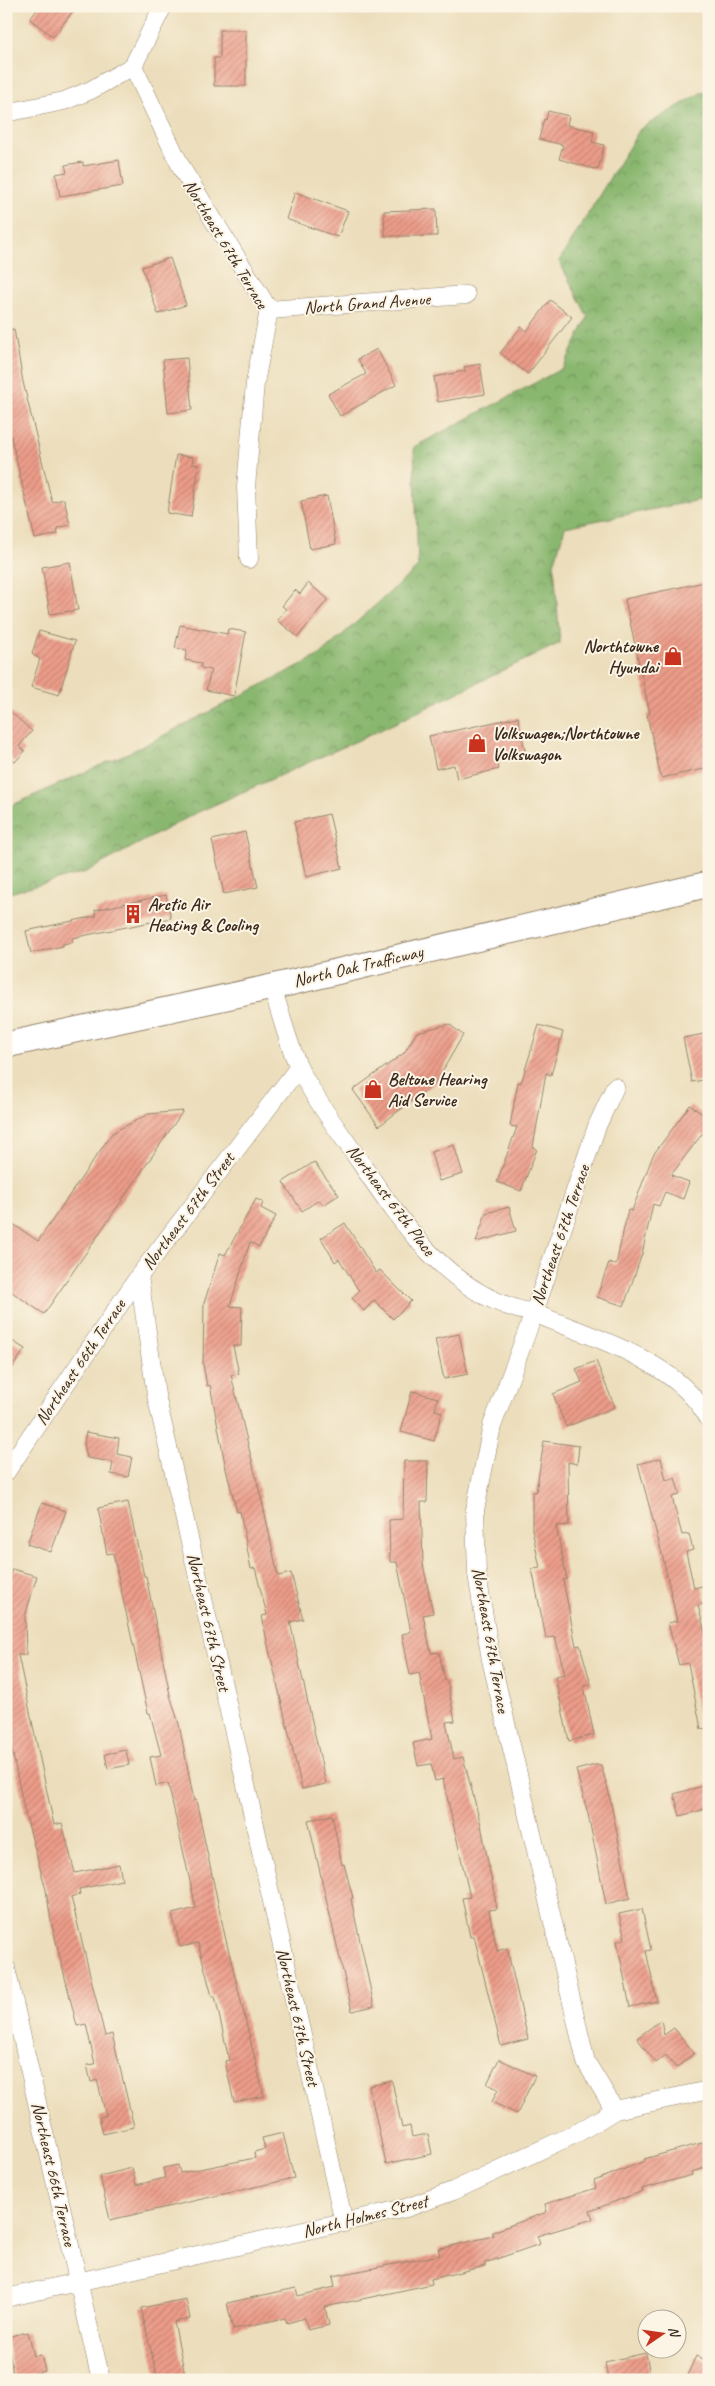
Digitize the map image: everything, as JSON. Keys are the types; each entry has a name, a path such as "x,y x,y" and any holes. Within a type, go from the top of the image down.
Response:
{"main road":[{"name":"North Oak Trafficway","path":"6,1045 272,987 709,884"}],"street":[{"path":"6,113 64,100 91,90 132,66 163,6"},
{"name":"Northeast 67th Terrace","path":"132,66 182,169 268,310 255,383 246,487 249,559"},
{"name":"North Grand Avenue","path":"268,310 466,295"},
{"name":"Northeast 67th Place","path":"272,987 299,1067 320,1104 419,1243 440,1264 489,1297 516,1309 534,1312 645,1359 678,1381 709,1420"},
{"name":"Northeast 67th Street","path":"299,1067 138,1276 156,1395 344,2223"},
{"name":"Northeast 67th Terrace","path":"615,1087 597,1126 534,1312 492,1426 482,1469 476,1510 477,1574 491,1660 586,2062 615,2110"},
{"name":"Northeast 66th Terrace","path":"6,1472 138,1276"},
{"name":"Northeast 66th Terrace","path":"6,1968 101,2380"},
{"name":"North Holmes Street","path":"6,2298 406,2208 453,2191 580,2132 615,2110 709,2090"}],"green space":[{"path":"709,88 709,498 565,527 554,564 560,643 372,734 196,813 86,872 6,894 6,808 141,747 320,655 418,567 414,447 563,368 588,317 559,261 640,129"}],"building":[{"path":"40,6 77,6 53,37 30,19"},
{"path":"220,30 246,30 246,86 214,86 214,58 220,58"},
{"path":"548,111 569,116 567,125 594,131 592,142 604,145 598,170 559,159 563,145 539,139"},
{"path":"119,160 123,186 60,196 56,174 67,172 65,165 83,162 83,166"},
{"path":"295,192 348,211 338,237 286,219"},
{"path":"436,209 437,236 385,236 384,211"},
{"path":"170,258 186,305 158,314 142,267"},
{"path":"550,300 572,317 528,374 500,353 521,327 527,331"},
{"path":"14,329 23,382 52,502 64,499 70,525 57,528 58,534 35,539 6,416 6,330"},
{"path":"377,349 396,385 340,416 328,394 366,374 358,359"},
{"path":"187,358 192,410 168,413 163,360"},
{"path":"480,364 485,394 438,402 434,377 465,371 464,367"},
{"path":"176,455 193,457 192,464 199,465 191,517 167,513"},
{"path":"327,496 336,544 310,549 301,501"},
{"path":"70,562 78,610 50,614 42,567"},
{"name":"Northtowne Hyundai","path":"709,581 709,768 661,778 647,715 650,714 625,599"},
{"path":"308,583 328,599 298,637 277,620 286,609 282,606 295,590 300,594"},
{"path":"180,625 227,634 228,629 246,632 234,696 206,690 211,670 201,668 201,663 185,660 187,650 175,648"},
{"path":"39,631 75,641 59,695 31,687 40,659 32,654"},
{"path":"6,708 32,731 19,746 25,751 15,762 9,758 6,761"},
{"name":"Volkswagen;Northtowne Volkswagon","path":"518,717 525,751 496,757 499,769 457,779 454,765 436,769 429,736"},
{"path":"329,814 342,868 306,877 294,822"},
{"path":"245,832 258,887 224,894 212,840"},
{"path":"166,895 171,918 72,938 73,942 63,944 63,946 31,953 26,931 96,916 95,910"},
{"path":"449,1024 463,1035 436,1082 379,1126 353,1090 404,1053 417,1032"},
{"path":"539,1025 563,1032 551,1075 546,1073 533,1147 537,1149 521,1191 497,1182 517,1127 510,1126 518,1082 521,1083"},
{"path":"709,1033 709,1079 692,1082 683,1038"},
{"path":"690,1105 709,1119 709,1139 702,1134 671,1175 689,1182 683,1199 665,1192 659,1206 653,1204 642,1254 624,1306 597,1297 609,1262 616,1265 628,1210 632,1211 653,1155"},
{"path":"183,1111 44,1314 6,1288 6,1219 38,1241 112,1133 148,1114"},
{"path":"454,1145 463,1174 439,1181 431,1152"},
{"path":"314,1162 339,1195 323,1205 319,1200 302,1211 283,1182"},
{"path":"256,1199 263,1202 261,1208 276,1216 259,1247 250,1242 230,1306 242,1307 241,1346 233,1346 239,1374 231,1375 278,1576 291,1573 303,1619 290,1622 326,1784 302,1789 267,1641 262,1616 267,1615 255,1568 251,1569 240,1511 237,1512 226,1469 210,1385 207,1386 203,1364 204,1303 220,1253 225,1255"},
{"path":"509,1207 516,1231 476,1242 486,1213"},
{"path":"345,1223 376,1273 380,1270 411,1301 393,1319 374,1300 364,1311 352,1298 359,1291 339,1259 335,1262 321,1238"},
{"path":"459,1334 468,1374 444,1379 435,1339"},
{"path":"6,1337 25,1349 6,1377"},
{"path":"596,1361 615,1407 566,1427 553,1394 582,1382 576,1369"},
{"path":"412,1391 438,1398 435,1410 442,1412 434,1441 401,1432"},
{"path":"86,1432 119,1438 117,1454 132,1457 128,1477 111,1474 113,1462 87,1458 84,1443"},
{"path":"544,1441 579,1446 577,1464 568,1462 569,1525 556,1526 567,1579 563,1580 576,1646 580,1645 591,1684 584,1686 594,1735 569,1741 555,1676 565,1674 555,1637 546,1638 532,1569 540,1568 532,1529 532,1492 536,1492"},
{"path":"661,1458 666,1480 675,1478 680,1495 672,1497 682,1535 689,1534 693,1550 686,1552 694,1588 702,1586 706,1603 698,1605 706,1637 709,1637 709,1728 701,1729 688,1663 679,1665 668,1623 677,1621 663,1558 638,1464"},
{"path":"404,1461 428,1461 427,1502 421,1502 423,1564 433,1613 423,1615 431,1653 439,1652 445,1681 447,1681 455,1721 446,1722 454,1759 463,1757 481,1825 497,1909 489,1910 497,1951 507,1948 528,2039 501,2046 474,1936 470,1937 462,1898 470,1897 443,1779 435,1781 431,1764 418,1766 413,1743 432,1739 419,1673 410,1675 402,1634 411,1632 397,1562 390,1562 389,1520 403,1519"},
{"path":"128,1502 144,1576 146,1576 170,1695 179,1724 194,1801 196,1800 225,1936 264,2096 234,2102 225,2061 229,2060 215,1996 212,1996 198,1943 180,1947 172,1914 196,1908 168,1783 156,1786 150,1757 161,1755 150,1713 148,1713 113,1553 107,1554 98,1508"},
{"path":"42,1503 66,1511 51,1552 27,1544"},
{"path":"12,1569 37,1576 25,1616 26,1655 18,1655 54,1825 62,1823 75,1873 119,1864 122,1880 79,1889 80,1894 71,1897 105,2036 112,2034 134,2127 103,2134 99,2117 106,2115 97,2080 91,2082 87,2065 95,2064 86,2024 77,2026 51,1921 46,1890 24,1809 6,1721 6,1588"},
{"path":"126,1750 129,1765 108,1769 105,1754"},
{"path":"601,1765 608,1789 630,1898 606,1904 588,1814 576,1770"},
{"path":"709,1784 709,1808 680,1816 674,1794"},
{"path":"332,1815 342,1865 344,1864 353,1898 351,1899 374,2006 352,2011 308,1820"},
{"path":"642,1909 651,1950 646,1951 657,2001 630,2007 617,1941 625,1939 619,1914"},
{"path":"661,2020 664,2035 674,2028 694,2053 676,2068 666,2055 656,2063 637,2038"},
{"path":"499,2059 535,2076 517,2114 492,2102 498,2089 487,2084"},
{"path":"392,2081 402,2128 410,2126 412,2137 428,2134 432,2154 386,2164 369,2086"},
{"path":"283,2133 294,2178 110,2220 100,2176 132,2168 136,2185 165,2178 163,2168 178,2165 180,2173 255,2158 254,2152 265,2149 262,2138"},
{"path":"709,2141 709,2167 691,2172 692,2175 642,2189 643,2191 590,2211 593,2219 537,2236 540,2244 485,2263 485,2266 431,2279 432,2284 325,2307 329,2325 308,2330 305,2318 287,2323 285,2318 233,2329 227,2303 296,2288 298,2296 335,2287 333,2276 440,2255 438,2249 493,2236 492,2232 547,2212 545,2204 596,2188 594,2181 645,2161 644,2159"},
{"path":"186,2299 190,2319 174,2322 186,2380 158,2380 141,2308"},
{"path":"28,2332 34,2356 41,2355 45,2371 14,2379 6,2337"},
{"path":"638,2355 638,2358 647,2358 651,2380 608,2380 605,2362"},
{"path":"696,2356 709,2362 709,2380 685,2380"}],"place":[{"name":"Northtowne Hyundai","path":"673,656"},
{"name":"Volkswagen;Northtowne Volkswagon","path":"477,743"},
{"name":"Arctic Air Heating & Cooling","path":"133,914"},
{"name":"Beltone Hearing Aid Service","path":"373,1089"}]}
